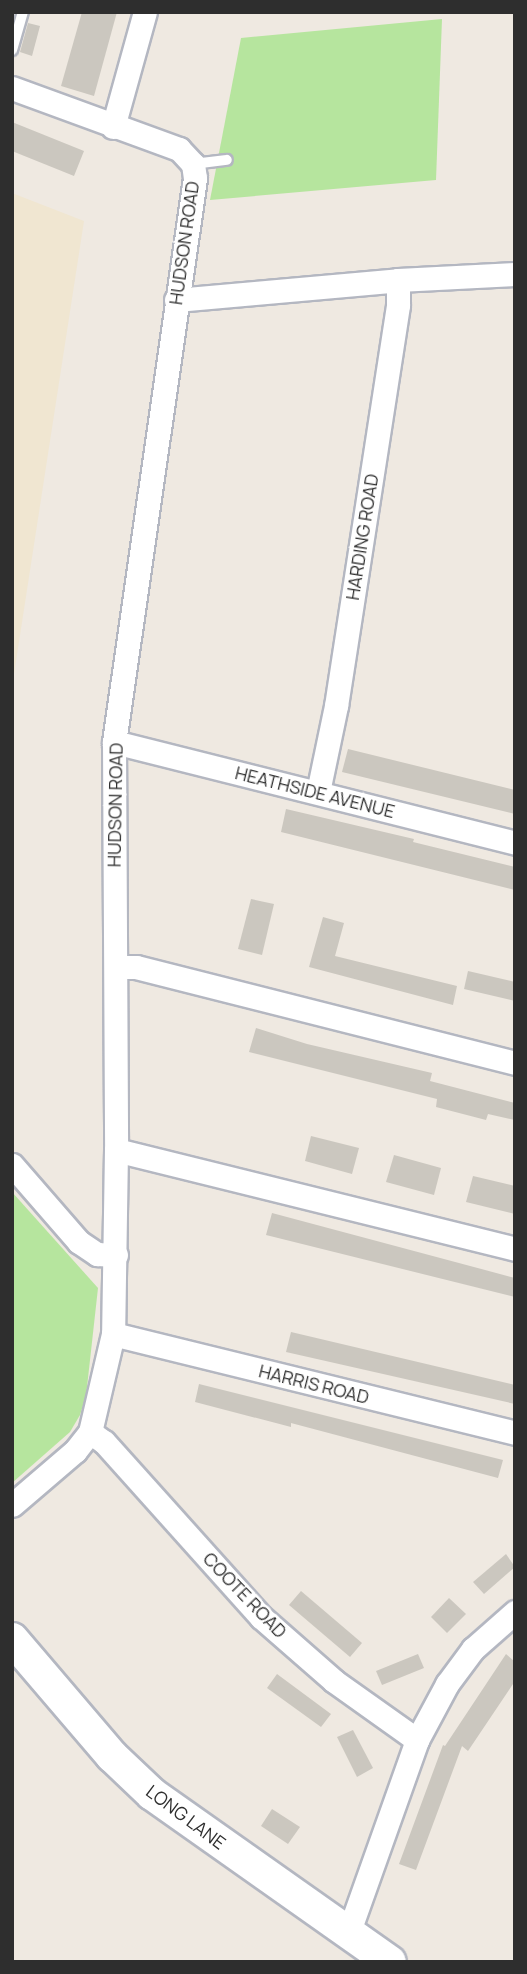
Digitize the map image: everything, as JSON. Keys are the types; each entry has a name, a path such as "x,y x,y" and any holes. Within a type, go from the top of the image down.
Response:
{"street":[{"path":"113,127 145,12"},
{"name":"HUDSON ROAD","path":"12,88 178,149 193,164 195,178 114,742 112,774 116,967 116,1255 113,1334 90,1432 75,1451 12,1505"},
{"path":"176,300 398,280 515,274"},
{"name":"HARDING ROAD","path":"318,792 338,692 398,305 398,280"},
{"name":"HEATHSIDE AVENUE","path":"114,742 515,843"},
{"path":"116,967 136,967 515,1063"},
{"path":"116,1150 515,1249"},
{"path":"12,1164 79,1242 97,1254 116,1255"},
{"name":"HARRIS ROAD","path":"113,1334 515,1433"},
{"name":"COOTE ROAD","path":"90,1432 104,1442 261,1617 334,1681 416,1740"},
{"path":"348,1934 416,1740 447,1684 472,1649 515,1612"},
{"name":"LONG LANE","path":"12,1639 112,1756 152,1794 390,1962"}],"lane":[{"path":"12,50 23,12"},
{"path":"193,164 227,160"}],"shaded area":[{"path":"12,193 84,221 12,687"}],"green space":[{"path":"442,19 436,180 210,200 241,38"},
{"path":"12,1192 98,1288 86,1396 80,1415 70,1432 12,1483"}],"building":[{"path":"82,12 117,12 94,96 61,86"},
{"path":"28,23 40,26 32,56 20,52"},
{"path":"12,122 84,151 74,176 12,151"},
{"path":"348,749 515,790 515,814 342,772"},
{"path":"286,809 414,839 413,842 515,867 515,890 281,832"},
{"path":"251,899 274,904 262,955 238,949"},
{"path":"323,917 344,923 335,956 457,986 453,1005 309,967"},
{"path":"468,971 515,982 515,1001 464,989"},
{"path":"256,1028 307,1044 432,1073 430,1081 515,1103 515,1120 488,1114 486,1120 436,1107 437,1099 249,1052"},
{"path":"311,1136 359,1148 352,1174 305,1161"},
{"path":"394,1155 441,1168 434,1195 386,1182"},
{"path":"473,1176 515,1186 515,1214 466,1202"},
{"path":"272,1213 515,1278 515,1297 266,1235"},
{"path":"291,1332 515,1385 515,1404 286,1352"},
{"path":"199,1384 503,1460 498,1478 291,1423 291,1427 195,1402"},
{"path":"506,1554 515,1567 484,1594 473,1582"},
{"path":"301,1591 362,1643 350,1657 289,1605"},
{"path":"449,1598 466,1614 447,1633 431,1617"},
{"path":"418,1654 424,1668 382,1685 376,1671"},
{"path":"506,1654 515,1662 515,1681 468,1751 462,1746 416,1870 399,1864 443,1745 445,1746"},
{"path":"277,1674 331,1714 321,1727 267,1688"},
{"path":"353,1730 373,1768 357,1777 337,1737"},
{"path":"272,1809 300,1827 288,1844 261,1826"}]}
